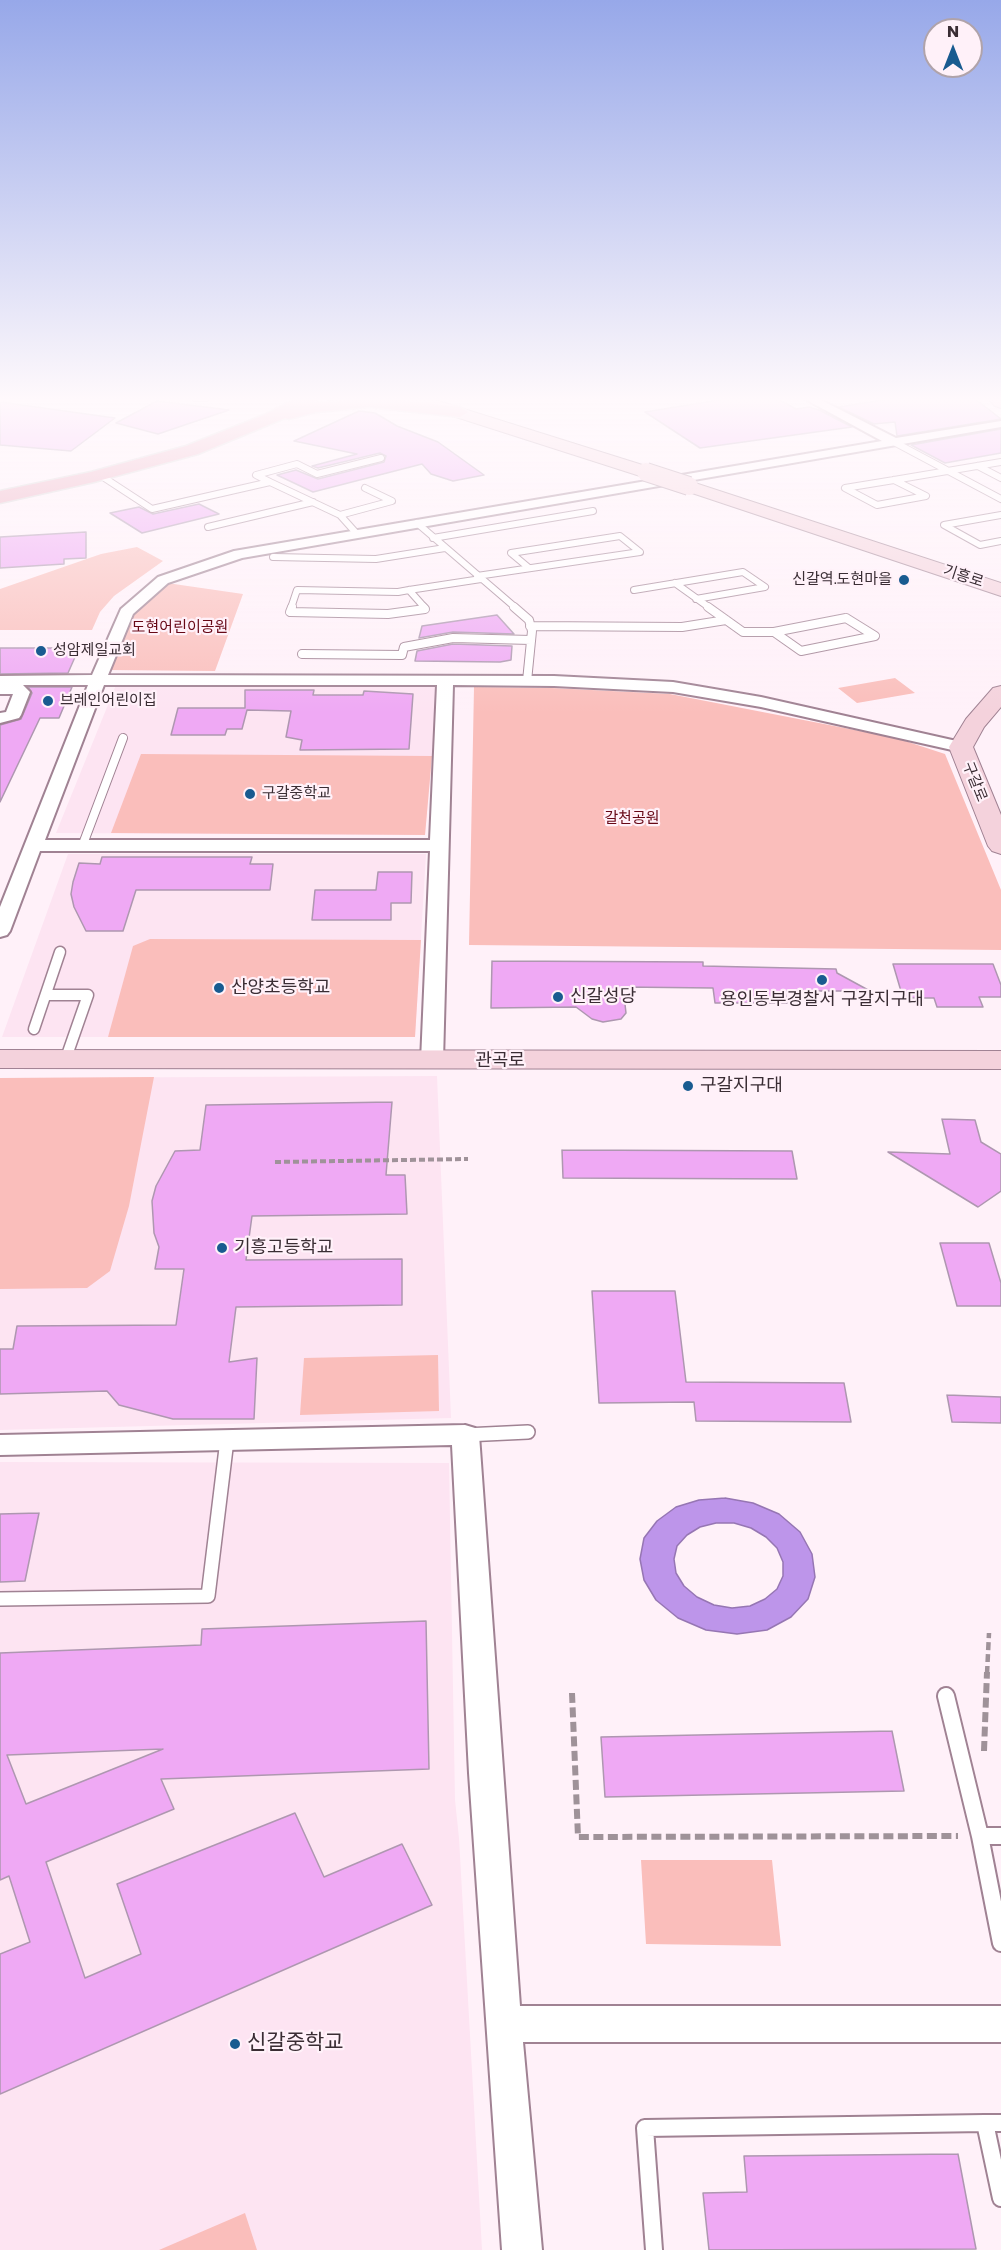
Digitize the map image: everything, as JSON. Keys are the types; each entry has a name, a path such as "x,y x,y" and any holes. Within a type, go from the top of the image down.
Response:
{"street":[{"path":"2,924 126,612 163,580 239,554 539,503"},
{"name":"기흥로","path":"740,503 1001,590"},
{"path":"432,1061 445,680"},
{"path":"0,681 445,680 673,687 761,702 961,747"},
{"path":"0,689 18,689 22,692 13,715 0,718"},
{"name":"구갈로","path":"1001,693 974,724 961,747 1001,846"},
{"path":"33,846 83,844 440,846"},
{"name":"관곡로","path":"0,1059 1001,1060"},
{"path":"0,1445 465,1435 485,1773 522,2250"},
{"path":"503,2024 1001,2024"}],"lane":[{"path":"143,503 152,509 178,503"},
{"path":"208,527 309,503"},
{"path":"315,503 340,515 357,534"},
{"path":"340,515 385,503"},
{"path":"873,503 877,505 888,503"},
{"path":"433,538 593,511"},
{"path":"1001,515 944,525 980,545 1001,541"},
{"path":"417,524 529,620 531,640 527,681"},
{"path":"409,590 425,609 388,614 290,612 297,590 409,590 529,568 640,552 620,536 511,553 529,568"},
{"path":"273,557 376,559 445,548"},
{"path":"634,590 743,572 765,587 696,599"},
{"path":"675,584 743,632 774,632 846,618 875,636 801,651 774,632"},
{"path":"530,626 682,627 726,620"},
{"path":"302,654 402,655 404,647 453,638 531,640"},
{"path":"83,844 123,738"},
{"path":"34,1029 60,952"},
{"path":"46,995 88,995 66,1058"},
{"path":"465,1435 528,1432"},
{"path":"0,1599 208,1596 227,1440"},
{"path":"946,1696 980,1836 1001,1943"},
{"path":"980,1836 1001,1836"},
{"path":"654,2250 645,2128 993,2123 1001,2198"}],"path":[{"path":"275,1162 468,1159"},
{"path":"983,1764 989,1633"},
{"path":"572,1693 578,1837 980,1836"}],"shaded area":[{"name":"구갈중학교","path":"116,685 438,687 425,835 56,833"},
{"name":"산양초등학교","path":"68,854 426,854 415,1037 2,1037"},
{"name":"기흥고등학교","path":"437,1076 451,1418 0,1430 0,1078"},
{"name":"신갈중학교","path":"0,1462 449,1463 455,1800 482,2250 0,2250"},
{"path":"725,1498 753,1503 779,1514 800,1532 812,1554 815,1577 808,1599 791,1617 767,1630 737,1634 706,1630 678,1618 656,1600 644,1580 640,1559 644,1538 657,1521 676,1507 699,1500","holes":["716,1523 734,1523 751,1528 766,1537 777,1548 783,1562 783,1576 777,1589 765,1599 750,1606 732,1608 714,1605 697,1597 684,1586 676,1573 674,1559 677,1546 687,1535 700,1527"]}],"green space":[{"path":"137,547 163,561 114,596 100,612 92,630 0,630 0,589 101,554"},
{"name":"도현어린이공원","path":"167,583 243,594 215,671 107,670 133,611"},
{"path":"895,678 915,693 857,703 838,688"},
{"name":"갈천공원","path":"474,687 670,694 896,738 945,754 1001,890 1001,950 469,945"},
{"path":"141,754 432,756 425,835 111,833"},
{"path":"150,939 421,940 415,1037 108,1037 133,946"},
{"path":"154,1077 129,1206 110,1271 87,1288 0,1289 0,1078"},
{"path":"438,1355 439,1411 300,1415 304,1358"},
{"path":"641,1860 772,1860 781,1946 646,1944"},
{"path":"245,2213 257,2250 159,2250"}],"building":[{"path":"199,504 219,514 142,533 110,513 139,507 153,514"},
{"path":"86,532 86,558 64,559 64,564 0,568 0,537"},
{"path":"497,615 514,634 453,632 419,638 422,626"},
{"path":"453,644 512,646 511,660 500,662 415,661 417,651"},
{"path":"0,648 79,648 68,673 0,674"},
{"path":"28,687 72,687 59,718 40,718 0,802 0,725 21,719 32,693"},
{"path":"245,690 314,690 313,695 363,695 364,691 413,694 409,749 300,750 302,740 286,737 291,711 247,710 242,729 227,729 225,735 171,735 178,708 245,708"},
{"path":"102,857 252,857 250,864 273,864 270,890 136,890 123,931 86,931 74,907 71,894 73,882 79,863 100,864"},
{"path":"378,872 412,872 411,903 391,903 391,920 312,920 315,890 376,890"},
{"name":"신갈성당","path":"492,961 703,962 703,966 836,969 837,973 870,991 785,991 787,1003 715,1003 713,988 623,987 626,1013 621,1019 603,1022 592,1019 576,1007 491,1008"},
{"path":"893,964 993,964 1001,985 1001,997 979,997 983,1007 937,1007 934,998 903,998"},
{"path":"392,1102 386,1175 405,1175 407,1214 252,1216 246,1260 402,1259 402,1305 236,1307 229,1362 257,1358 254,1419 173,1419 119,1405 107,1391 0,1394 0,1349 13,1349 17,1326 176,1325 184,1269 155,1269 159,1247 154,1233 152,1201 156,1186 175,1151 200,1150 206,1105"},
{"path":"942,1119 975,1120 981,1142 1001,1154 1001,1191 978,1207 888,1152 950,1154"},
{"path":"562,1150 792,1151 797,1179 563,1178"},
{"path":"940,1243 989,1243 1001,1283 1001,1306 957,1306"},
{"path":"592,1291 675,1291 686,1382 844,1383 851,1422 696,1421 694,1402 599,1403"},
{"path":"947,1395 1001,1397 1001,1423 952,1422"},
{"path":"39,1513 25,1581 0,1582 0,1514"},
{"path":"426,1621 429,1769 161,1779 174,1809 46,1862 85,1978 141,1954 117,1884 295,1813 324,1877 402,1844 432,1905 0,2094 0,1954 30,1942 9,1876 0,1880 0,1653 201,1645 202,1629","holes":["163,1749 26,1804 7,1755"]},
{"path":"892,1731 904,1791 605,1797 601,1737"},
{"path":"958,2154 976,2249 709,2250 703,2193 747,2192 744,2156"}],"place":[{"name":"신갈역.도현마을","path":"904,580"},
{"name":"성암제일교회","path":"41,651"},
{"name":"브레인어린이집","path":"48,701"},
{"name":"구갈중학교","path":"250,794"},
{"name":"용인동부경찰서 구갈지구대","path":"822,980"},
{"name":"산양초등학교","path":"219,988"},
{"name":"신갈성당","path":"558,997"},
{"name":"구갈지구대","path":"688,1086"},
{"name":"기흥고등학교","path":"222,1248"},
{"name":"신갈중학교","path":"235,2044"}]}
